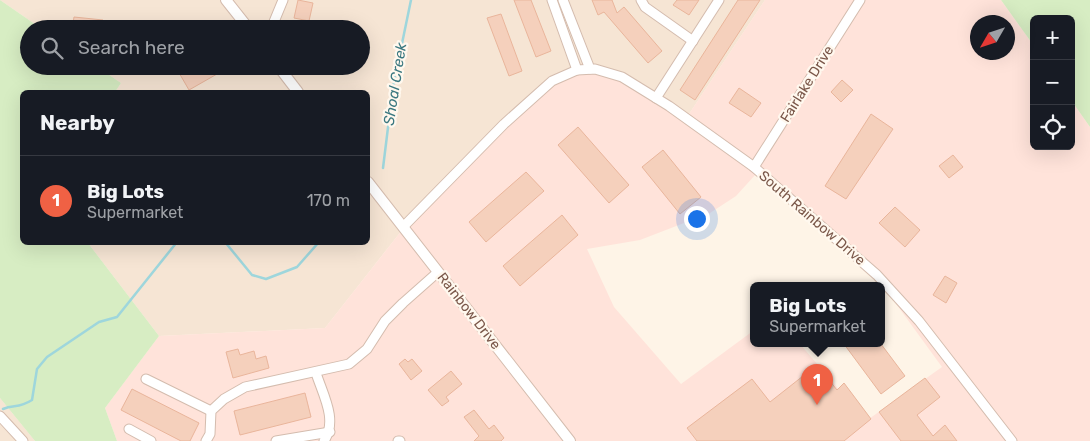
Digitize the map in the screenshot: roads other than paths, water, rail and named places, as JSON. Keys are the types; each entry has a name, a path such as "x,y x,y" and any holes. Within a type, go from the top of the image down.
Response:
{"street":[{"path":"226,0 242,20"},
{"path":"275,20 283,0"},
{"path":"552,0 576,70"},
{"path":"563,0 590,69"},
{"path":"641,0 645,7 693,41"},
{"path":"656,98 719,0"},
{"name":"Fairlake Drive","path":"754,167 860,0"},
{"name":"South Rainbow Drive","path":"403,227 504,124 552,81 576,70 590,69 622,77 656,98 754,167 884,282"},
{"path":"285,75 296,90"},
{"name":"Rainbow Drive","path":"370,185 570,441"},
{"path":"206,441 210,434 211,411 224,399 245,387 316,373 349,364 367,349 385,321 438,272"},
{"name":"South Rainbow Drive","path":"885,283 919,321 1012,441"},
{"path":"316,373 331,417 330,432 324,441"},
{"path":"146,379 211,411"},
{"path":"0,416 23,441"},
{"path":"128,430 151,441"},
{"path":"276,441 330,432"}],"waterway":[{"name":"Shoal Creek","path":"383,168 393,87 411,0"},
{"name":"Shoal Creek","path":"3,409 32,400 37,369 47,357 99,322 117,317 175,245"},
{"name":"Shoal Creek","path":"227,245 252,275 266,279 297,267 316,245"}],"place":[{"name":"Big Lots","path":"817,405"}]}
